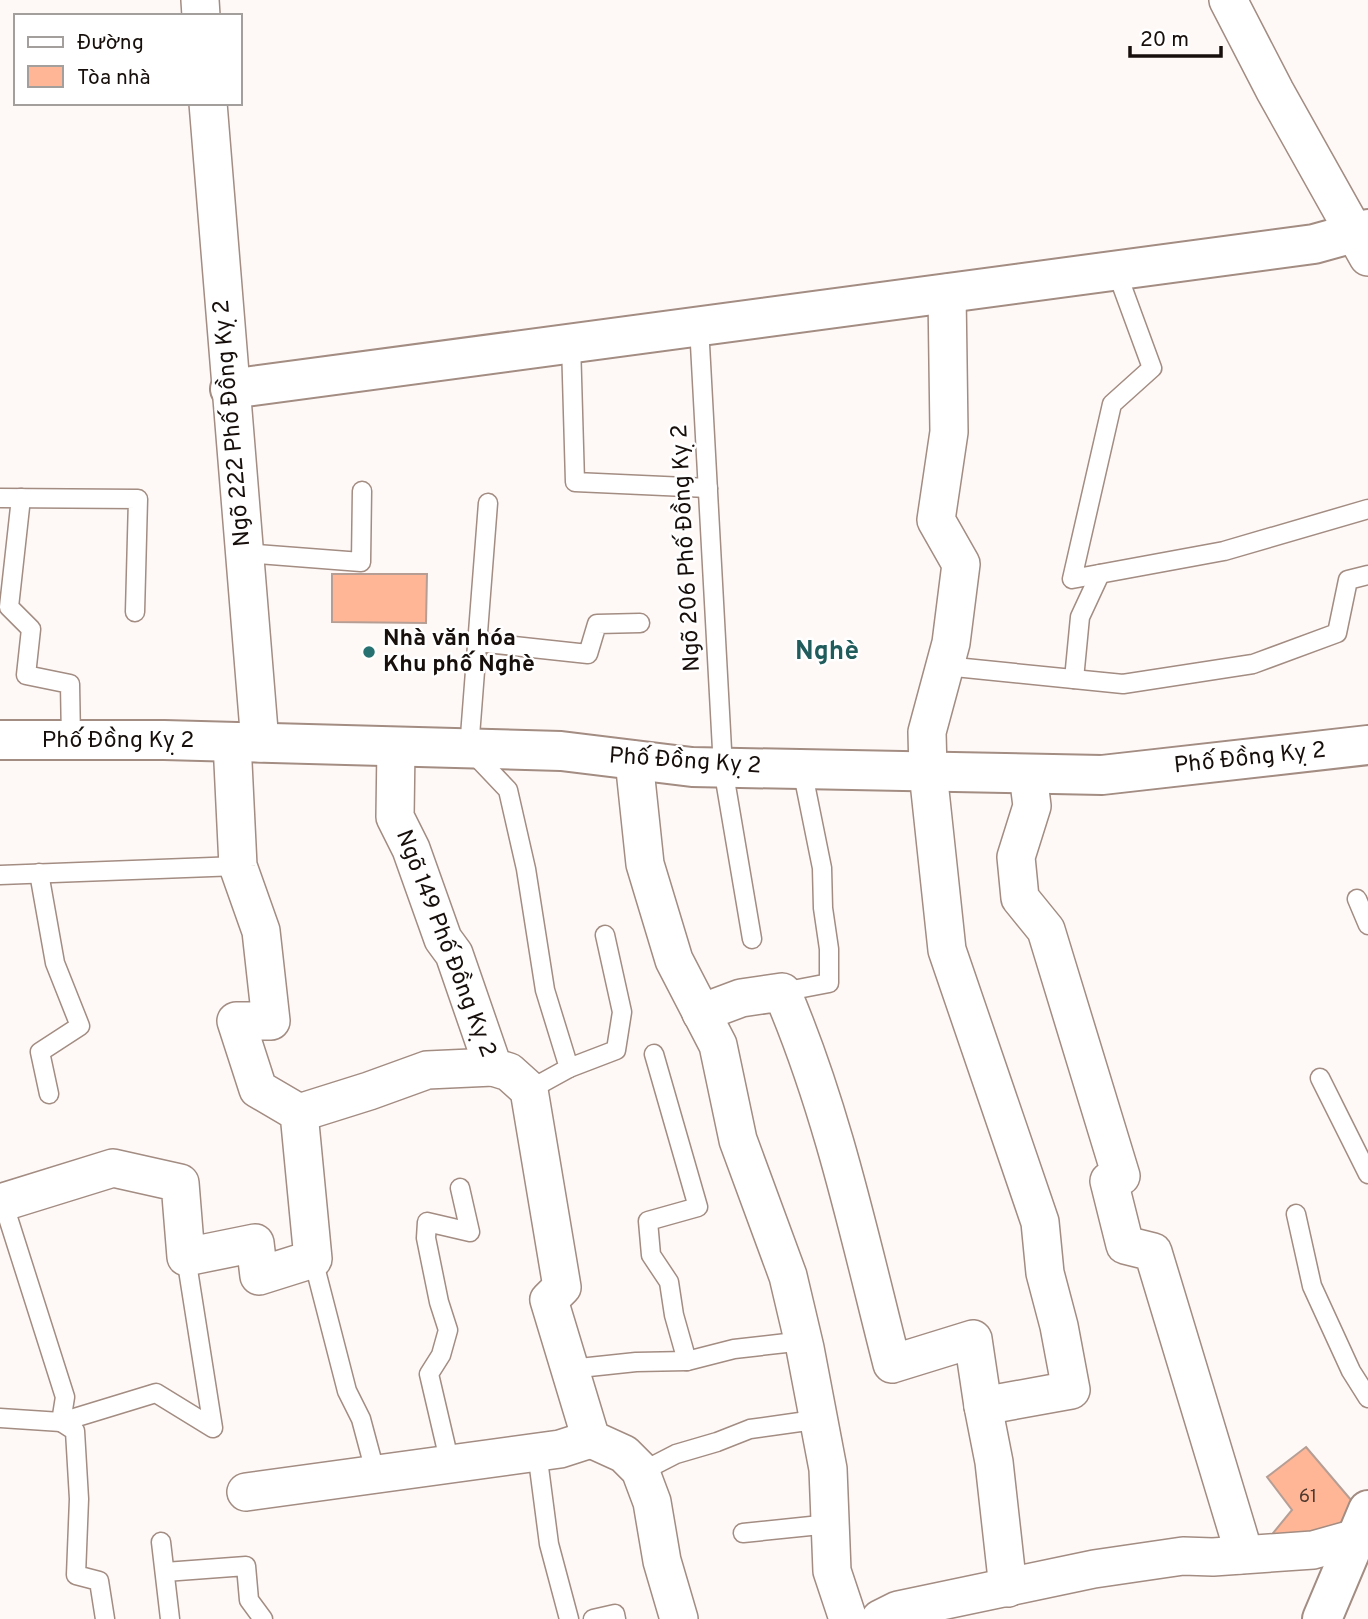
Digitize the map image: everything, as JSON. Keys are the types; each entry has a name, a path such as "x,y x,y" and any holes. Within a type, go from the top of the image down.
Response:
{"street":[{"path":"230,389 1116,270 1363,240 1228,0"},
{"name":"Ngõ 222 Phố Đồng Kỵ 2","path":"208,105 244,553 246,743 238,866 261,930 271,1021 236,1021 258,1089 299,1113"},
{"path":"947,293 949,432 936,520 961,564 951,643 927,732 928,772 947,950 1040,1223 1045,1273 1059,1326 1071,1391 983,1406"},
{"name":"Phố Đồng Kỵ 2","path":"0,740 469,748 561,751 692,767 1102,775 1368,745"},
{"name":"Ngõ 149 Phố Đồng Kỵ 2","path":"396,747 395,817 411,849 443,939 454,954 493,1067 509,1072 529,1090"},
{"path":"634,760 645,864 674,960 718,1045 738,1140 788,1276 804,1341 828,1469 832,1571 848,1619"},
{"path":"1028,774 1032,806 1016,856 1020,898 1046,930 1121,1176 1109,1181 1125,1245 1153,1252 1240,1539 1240,1555"},
{"path":"701,1013 741,998 782,992 804,1043 831,1130 892,1364 973,1339 994,1462 1008,1588"},
{"path":"1,1203 113,1168 180,1183 186,1257 255,1243 259,1276 313,1259 299,1113 427,1070 493,1067"},
{"path":"529,1090 562,1287 549,1300 591,1439"},
{"path":"246,1492 559,1449 591,1439 625,1454 640,1472 652,1502 662,1561 679,1619"},
{"path":"880,1619 898,1610 1094,1569 1170,1558 1313,1550 1362,1524"},
{"path":"1322,1619 1362,1524"}],"lane":[{"path":"1116,270 1152,368 1112,404 1072,579 1224,551 1368,509"},
{"name":"Ngõ 206 Phố Đồng Kỵ 2","path":"699,326 723,768 752,939"},
{"path":"570,343 575,482 708,488"},
{"path":"244,553 361,562 362,491"},
{"path":"0,498 138,499 135,612"},
{"path":"21,498 5,608 31,629 26,675 71,684 71,740"},
{"path":"488,503 469,748 508,790 526,869 545,990 569,1068"},
{"path":"1074,679 1080,617 1100,574"},
{"path":"945,666 1123,684 1253,664 1337,632 1348,580 1368,575"},
{"path":"477,642 588,654 597,624 640,623"},
{"path":"782,992 829,983 822,868 802,769"},
{"path":"0,875 238,866"},
{"path":"40,873 55,963 80,1026 40,1052 49,1094"},
{"path":"1357,899 1368,925"},
{"path":"529,1090 569,1068 616,1050 622,1012 604,934"},
{"path":"654,1054 698,1208 648,1221 651,1255 669,1282 674,1315 687,1361"},
{"path":"1320,1078 1368,1174"},
{"path":"450,1464 429,1374 441,1355 448,1330 439,1302 426,1238 427,1222 470,1232 460,1188"},
{"path":"1,1203 65,1398 61,1422"},
{"path":"1296,1213 1312,1286 1351,1371 1368,1398"},
{"path":"0,1418 61,1422 156,1394 212,1428 186,1257"},
{"path":"313,1259 347,1391 361,1419 376,1475"},
{"path":"570,1369 636,1362 687,1361 734,1349 804,1341"},
{"path":"640,1472 676,1454 750,1429 818,1417"},
{"path":"61,1422 75,1431 79,1499 76,1576 99,1581 105,1619"},
{"path":"537,1452 549,1544 569,1619"},
{"path":"743,1533 830,1524"},
{"path":"161,1542 170,1619"},
{"path":"165,1572 246,1566 249,1600 263,1619"},
{"path":"593,1619 615,1614 616,1619"}],"building":[{"path":"332,574 427,574 426,623 332,622"},
{"path":"1306,1447 1357,1507 1346,1531 1264,1544 1292,1510 1267,1477"}],"place":[{"name":"Nhà văn hóa Khu phố Nghè","path":"369,652"}],"district":[{"name":"Nghè","path":"827,652"}]}
